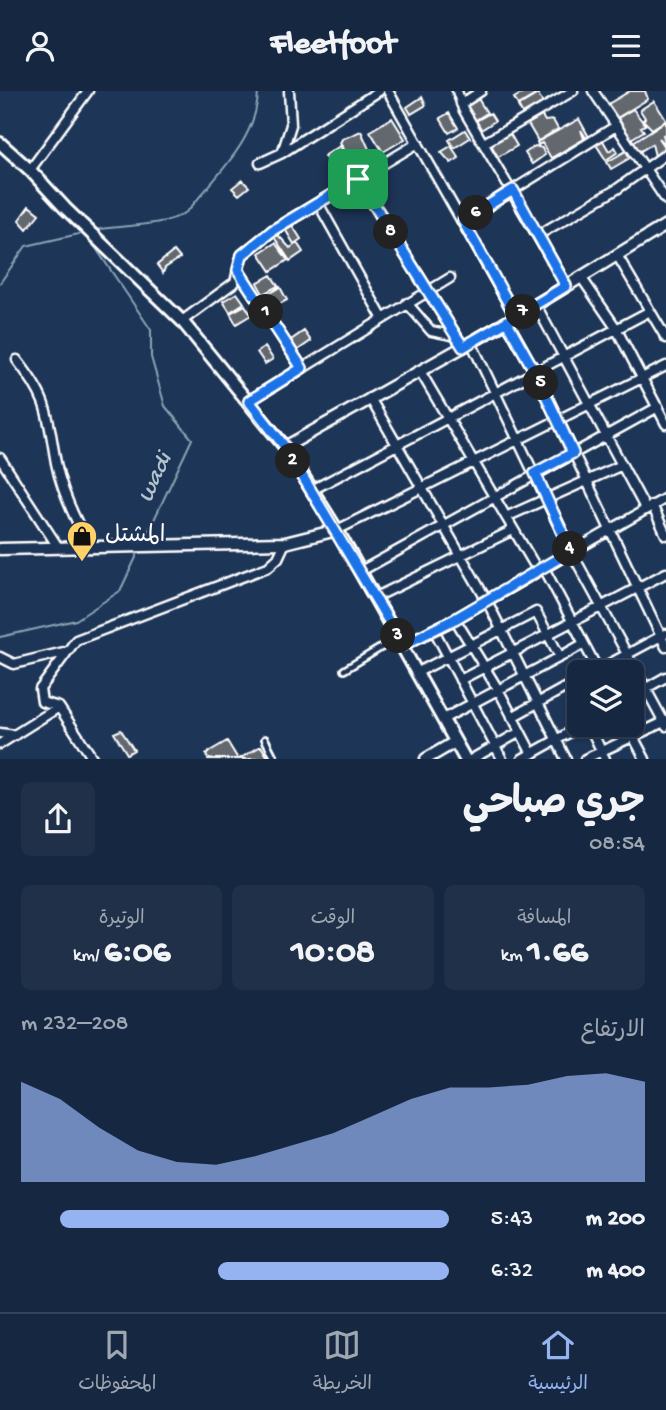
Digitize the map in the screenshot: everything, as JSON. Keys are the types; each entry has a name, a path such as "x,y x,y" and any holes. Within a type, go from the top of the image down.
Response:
{"main road":[{"path":"0,143 182,321 285,447 361,571 465,759"}],"street":[{"path":"30,170 88,91"},
{"path":"282,153 291,125 289,91"},
{"path":"260,163 282,153 379,91"},
{"path":"388,91 463,221 573,453 664,635 666,647"},
{"path":"457,91 461,104 566,286"},
{"path":"461,104 481,91"},
{"path":"484,143 573,91"},
{"path":"593,91 666,200"},
{"path":"463,221 616,126"},
{"path":"182,321 235,282 242,255 273,230 418,143"},
{"path":"538,235 617,188 666,154"},
{"path":"358,179 456,336 467,344 495,391 571,551 665,723 644,732"},
{"path":"318,203 383,319"},
{"path":"285,447 536,305 666,225"},
{"path":"617,255 666,338"},
{"path":"238,270 302,368"},
{"path":"581,277 616,328 666,424"},
{"path":"249,401 450,278"},
{"path":"407,303 431,331 456,336"},
{"path":"536,305 622,465 666,535"},
{"path":"312,490 650,310"},
{"path":"17,360 46,403 56,463 65,494 91,548"},
{"path":"0,549 285,543 337,530 559,422 666,366"},
{"path":"420,371 513,530 541,570 591,660"},
{"path":"370,398 487,601 566,759"},
{"path":"361,571 658,407"},
{"path":"0,458 58,547"},
{"path":"506,517 622,465"},
{"path":"0,478 8,472"},
{"path":"401,641 434,630 455,619 666,498"},
{"path":"376,597 513,530"},
{"path":"93,759 59,707 42,702 40,689 66,651 76,640 268,567 278,558 285,543"},
{"path":"460,680 514,655 666,573"},
{"path":"418,672 536,612 560,657"},
{"path":"455,619 499,691 531,754"},
{"path":"434,630 502,759"},
{"path":"618,660 664,635"},
{"path":"443,719 583,644"},
{"path":"0,657 14,664 66,651"},
{"path":"646,688 666,677"},
{"path":"512,717 567,687"},
{"path":"0,744 59,707"},
{"path":"472,759 520,732"},
{"path":"0,733 15,735"},
{"path":"522,759 567,734"},
{"path":"595,737 603,755"},
{"path":"585,759 603,755 631,737"},
{"path":"634,737 645,759"},
{"path":"426,759 455,742"}],"lane":[{"path":"344,670 401,641"},
{"path":"265,739 275,759"}],"building":[{"path":"526,91 537,94 518,105 514,98"},
{"path":"630,91 645,91 648,99 617,118 608,104"},
{"path":"538,94 543,103 523,115 518,106"},
{"path":"422,97 426,105 411,114 407,107"},
{"path":"477,97 487,113 474,121 464,104"},
{"path":"654,101 666,120 652,129 643,120 645,118 640,110"},
{"path":"633,109 645,125 641,127 644,131 631,139 618,118"},
{"path":"449,113 458,128 449,133 440,118"},
{"path":"490,113 495,121 481,130 476,121"},
{"path":"542,116 545,121 553,120 558,129 538,141 528,124"},
{"path":"392,118 405,139 383,152 370,131"},
{"path":"579,119 589,137 586,138 581,130 584,139 551,158 542,143 538,145 537,142"},
{"path":"666,121 666,134 663,135 666,145 659,138 665,147 655,156 652,144 639,152 633,142"},
{"path":"465,130 470,138 454,148 449,140"},
{"path":"361,131 369,149 354,158 351,153 348,155 340,143 342,139"},
{"path":"509,132 517,146 498,157 490,143"},
{"path":"602,139 609,151 615,147 618,152 606,160 595,143"},
{"path":"340,146 346,157 331,166 324,156"},
{"path":"451,146 459,158 451,163 441,152"},
{"path":"535,146 542,148 545,155 532,164 525,153"},
{"path":"626,151 630,158 611,169 607,162"},
{"path":"242,180 249,187 239,195 232,188"},
{"path":"29,206 39,214 27,229 19,220"},
{"path":"292,225 301,239 294,244 285,229"},
{"path":"278,235 290,248 297,243 303,252 290,261 274,237"},
{"path":"275,243 288,260 271,271 259,253"},
{"path":"174,251 180,258 165,268 163,273 157,265"},
{"path":"271,275 278,286 263,294 257,283"},
{"path":"280,287 287,300 272,308 265,296"},
{"path":"237,293 244,303 230,312 223,301"},
{"path":"245,305 251,315 236,324 230,313"},
{"path":"304,331 311,341 295,352 288,342"},
{"path":"265,347 273,359 265,364 257,352"},
{"path":"121,730 134,750 127,754 114,733"},
{"path":"227,741 238,759 208,759 206,755 210,751"},
{"path":"261,746 269,759 239,759"}],"waterway":[{"name":"wadi","path":"95,230 165,221 187,211 240,146 253,120 258,91"},
{"name":"wadi","path":"0,283 26,246 83,233"},
{"name":"wadi","path":"89,238 151,330 151,357 165,406 192,439 144,541"},
{"name":"wadi","path":"0,637 76,620 120,591 140,549"}],"place":[{"name":"المشتل","path":"82,563"}],"route":[{"path":"358,179 273,230 242,255 238,270 302,368 249,401 285,447 337,530 403,645 455,619 571,551 535,473 573,453 534,370 507,322 516,317 463,221 513,190 566,286 516,317 507,322 471,342 463,347 358,179"}]}
